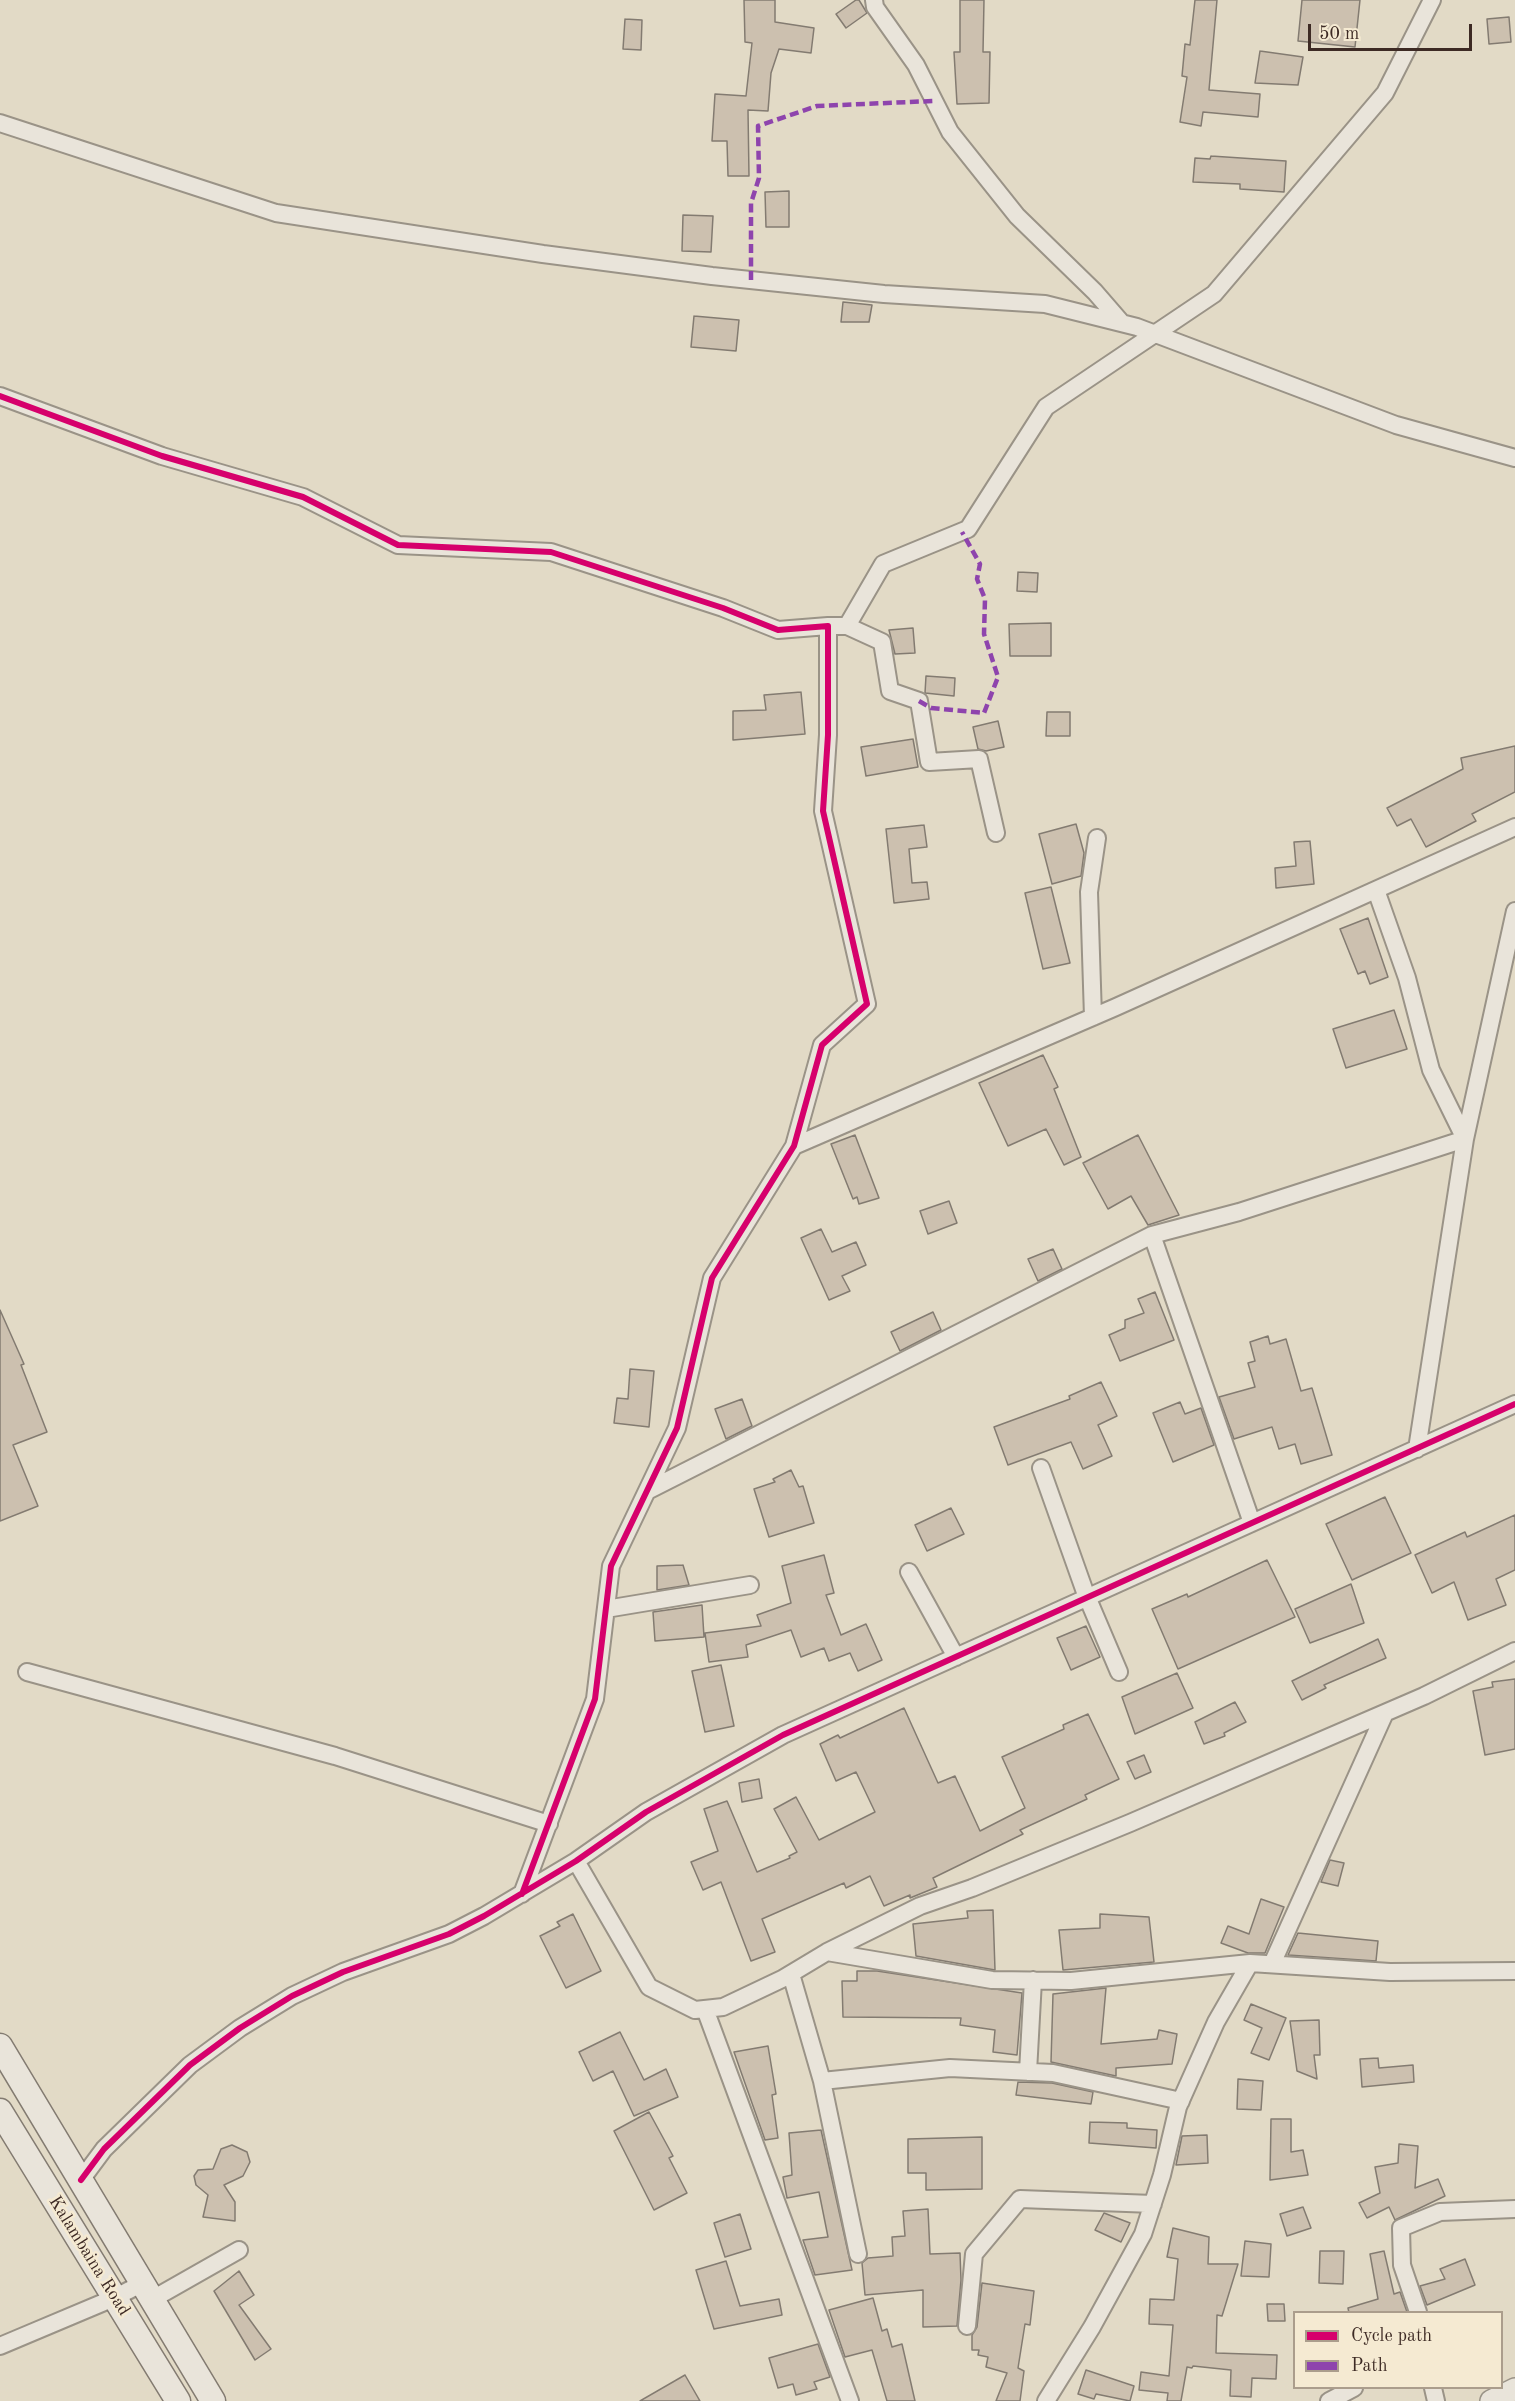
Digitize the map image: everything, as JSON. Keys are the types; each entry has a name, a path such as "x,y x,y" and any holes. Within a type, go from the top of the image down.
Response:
{"main road":[{"path":"0,2046 213,2401"},
{"name":"Kalambaina Road","path":"0,2111 178,2401"}],"street":[{"path":"874,0 876,7 916,65 950,132 1017,216 1095,292 1121,322"},
{"path":"847,626 883,564 968,529 1046,407 1214,294 1333,158 1385,93 1432,0"},
{"path":"0,123 276,213 543,254 722,277 884,294 1045,304 1121,322 1396,425 1515,458"},
{"path":"0,396 162,456 303,497 398,545 551,552 723,608 778,630 847,626 882,642 890,691 919,701 929,762 979,759 996,833"},
{"path":"522,1894 595,1699 611,1566 677,1428 712,1278 794,1146 822,1045 867,1004 823,810 828,735 828,626"},
{"path":"794,1146 1093,1017 1515,827"},
{"path":"1093,1017 1089,892 1097,838"},
{"path":"1376,890 1407,978 1431,1070 1465,1139"},
{"path":"1417,1449 1465,1139 1515,911"},
{"path":"647,1491 1152,1235 1239,1212 1465,1139"},
{"path":"1152,1235 1252,1524"},
{"path":"81,2180 104,2149 150,2101 190,2065 240,2028 292,1996 343,1972 449,1934 576,1861 646,1812 783,1735 1515,1404"},
{"path":"1041,1468 1088,1598 1119,1672"},
{"path":"909,1572 956,1658"},
{"path":"606,1609 750,1585"},
{"path":"576,1861 649,1987 695,2010 723,2007 920,1906 972,1888 1130,1823 1385,1713 1515,1651"},
{"path":"27,1672 335,1756 549,1824"},
{"path":"1272,1964 1385,1713"},
{"path":"827,1953 992,1980 1071,1981 1250,1963 1390,1972 1515,1971"},
{"path":"1046,2401 1092,2327 1143,2235 1181,2101 1216,2022 1250,1963"},
{"path":"791,1974 822,2080 858,2254"},
{"path":"1028,2072 1033,1980"},
{"path":"705,2009 850,2401"},
{"path":"822,2080 950,2068 1053,2073 1181,2101"},
{"path":"967,2326 974,2254 1020,2199 1153,2204"},
{"path":"1417,2311 1402,2265 1401,2228 1440,2212 1515,2209"},
{"path":"0,2346 114,2298 146,2292 238,2250"},
{"path":"1329,2401 1352,2389"},
{"path":"1491,2401 1515,2389"}],"building":[{"path":"744,0 775,0 775,22 814,28 811,53 779,49 771,73 768,111 748,110 749,176 728,176 727,141 712,141 715,94 746,96 752,43 745,42"},
{"path":"859,0 867,13 846,28 836,14"},
{"path":"960,0 984,0 983,52 990,52 989,103 957,104 954,52 960,52"},
{"path":"1195,0 1217,0 1209,90 1260,94 1258,117 1203,112 1201,126 1180,122 1187,77 1182,76 1185,44 1190,45"},
{"path":"1302,0 1360,0 1355,47 1298,41"},
{"path":"1509,17 1511,42 1489,44 1487,19"},
{"path":"625,19 642,20 641,50 623,49"},
{"path":"1260,51 1303,57 1298,85 1255,83"},
{"path":"1211,156 1286,161 1284,192 1240,189 1240,184 1193,182 1195,158 1210,159"},
{"path":"789,191 789,227 766,227 765,192"},
{"path":"683,215 713,216 711,252 682,251"},
{"path":"843,302 872,305 869,322 841,322"},
{"path":"694,316 739,320 736,351 691,347"},
{"path":"1018,572 1038,573 1037,592 1017,591"},
{"path":"1051,623 1051,656 1010,656 1009,624"},
{"path":"913,628 915,653 895,654 889,630"},
{"path":"926,676 955,678 954,696 925,693"},
{"path":"801,692 805,734 733,740 733,711 766,710 764,695"},
{"path":"1047,712 1070,712 1070,736 1046,736"},
{"path":"998,721 1004,747 986,751 978,749 973,727"},
{"path":"913,739 918,767 866,776 861,747"},
{"path":"1515,746 1515,792 1472,814 1476,821 1426,847 1411,819 1397,826 1387,808 1463,769 1461,758"},
{"path":"1076,824 1084,853 1081,876 1052,884 1039,834"},
{"path":"924,825 927,847 909,849 912,883 927,882 929,899 894,903 886,829"},
{"path":"1310,841 1314,884 1276,888 1275,868 1296,866 1294,842"},
{"path":"1051,887 1070,963 1043,969 1025,893"},
{"path":"1368,918 1388,977 1370,984 1365,971 1358,974 1340,929"},
{"path":"1394,1010 1407,1049 1346,1068 1333,1029"},
{"path":"1043,1055 1058,1087 1054,1089 1081,1157 1064,1165 1046,1129 1008,1146 979,1083"},
{"path":"855,1135 879,1198 859,1204 857,1197 853,1199 831,1144"},
{"path":"1138,1135 1179,1215 1148,1225 1131,1196 1108,1209 1083,1163"},
{"path":"949,1201 957,1223 928,1234 920,1211"},
{"path":"821,1229 832,1252 856,1242 866,1265 842,1276 850,1291 829,1300 801,1238"},
{"path":"1053,1249 1062,1269 1038,1281 1028,1259"},
{"path":"1155,1292 1174,1340 1120,1361 1109,1335 1125,1328 1125,1320 1144,1313 1138,1299"},
{"path":"0,1310 24,1364 21,1365 47,1432 13,1445 38,1506 0,1521"},
{"path":"933,1312 941,1330 900,1351 891,1332"},
{"path":"1268,1336 1270,1344 1286,1339 1301,1391 1312,1388 1332,1455 1301,1464 1295,1444 1279,1449 1272,1427 1234,1439 1219,1397 1255,1387 1248,1363 1255,1361 1250,1342"},
{"path":"630,1369 654,1371 649,1427 614,1423 617,1398 628,1399"},
{"path":"1101,1382 1117,1416 1098,1425 1112,1456 1083,1469 1071,1442 1008,1465 994,1427 1070,1399 1069,1396"},
{"path":"742,1399 752,1426 726,1439 715,1409"},
{"path":"1180,1402 1185,1414 1201,1408 1214,1445 1173,1462 1153,1413"},
{"path":"791,1470 799,1487 803,1486 814,1523 769,1537 754,1489 775,1482 773,1479"},
{"path":"1385,1497 1411,1553 1352,1580 1326,1524"},
{"path":"951,1508 964,1534 927,1551 915,1525"},
{"path":"1515,1515 1515,1570 1496,1579 1506,1605 1468,1620 1454,1582 1432,1593 1415,1555 1465,1532 1467,1537"},
{"path":"824,1555 834,1593 826,1595 841,1635 866,1624 882,1660 858,1671 850,1653 829,1661 824,1648 801,1657 791,1630 746,1645 748,1657 709,1662 705,1633 761,1626 757,1615 791,1603 782,1566"},
{"path":"1267,1560 1295,1617 1178,1669 1152,1609 1187,1594 1188,1597"},
{"path":"683,1565 689,1585 657,1590 657,1566"},
{"path":"1351,1584 1364,1623 1310,1643 1295,1609"},
{"path":"702,1605 704,1637 655,1641 653,1612"},
{"path":"1086,1626 1100,1657 1071,1670 1057,1638"},
{"path":"1378,1639 1386,1658 1324,1685 1326,1688 1302,1700 1292,1681"},
{"path":"721,1665 734,1726 705,1732 692,1671"},
{"path":"1177,1673 1193,1708 1135,1734 1122,1697"},
{"path":"1515,1679 1515,1749 1485,1755 1473,1691 1493,1687 1492,1682"},
{"path":"1235,1702 1246,1722 1224,1733 1225,1736 1204,1744 1195,1722"},
{"path":"904,1708 938,1783 955,1776 980,1831 1025,1808 1002,1757 1064,1729 1063,1725 1088,1714 1119,1779 1085,1795 1087,1799 1020,1830 1023,1834 933,1878 937,1887 910,1898 910,1895 884,1906 870,1876 846,1888 844,1883 762,1919 775,1952 751,1961 721,1882 703,1890 691,1862 718,1851 704,1809 727,1801 757,1872 790,1858 789,1856 797,1852 774,1809 796,1797 819,1840 875,1812 856,1772 836,1781 820,1744 838,1735 840,1738"},
{"path":"1144,1755 1151,1772 1135,1779 1127,1762"},
{"path":"759,1779 762,1798 742,1802 739,1783"},
{"path":"1330,1860 1344,1863 1338,1886 1321,1882"},
{"path":"1261,1899 1284,1907 1265,1953 1248,1953 1221,1943 1228,1926 1249,1934"},
{"path":"993,1910 995,1970 916,1956 913,1924 968,1918 967,1911"},
{"path":"573,1914 601,1971 566,1988 540,1936 560,1926 557,1922"},
{"path":"1100,1914 1149,1917 1154,1962 1063,1970 1059,1930 1100,1928"},
{"path":"1298,1933 1378,1941 1376,1961 1288,1955"},
{"path":"857,1971 877,1971 1022,1993 1017,2055 993,2052 995,2030 960,2025 961,2018 843,2017 842,1981 857,1981"},
{"path":"1106,1988 1101,2044 1157,2039 1159,2030 1177,2034 1172,2064 1116,2068 1116,2076 1051,2062 1053,1994"},
{"path":"1251,2004 1286,2018 1269,2060 1251,2053 1262,2028 1244,2020"},
{"path":"1319,2020 1320,2055 1314,2055 1317,2079 1297,2071 1290,2021"},
{"path":"620,2032 644,2080 666,2069 678,2097 634,2116 613,2071 593,2081 579,2052"},
{"path":"768,2046 776,2094 772,2095 778,2138 765,2140 734,2052"},
{"path":"1378,2058 1379,2068 1413,2065 1414,2082 1362,2087 1360,2059"},
{"path":"1238,2079 1263,2081 1261,2110 1237,2109"},
{"path":"1018,2082 1052,2083 1093,2092 1091,2104 1016,2095"},
{"path":"649,2112 673,2156 669,2158 687,2193 654,2210 614,2131"},
{"path":"1271,2119 1291,2119 1291,2152 1303,2150 1308,2175 1270,2180"},
{"path":"1090,2122 1127,2123 1127,2128 1157,2130 1156,2148 1089,2143"},
{"path":"821,2130 852,2270 815,2275 803,2240 828,2237 819,2192 787,2198 783,2177 792,2175 789,2133"},
{"path":"1207,2135 1208,2163 1176,2165 1182,2136"},
{"path":"982,2137 982,2189 926,2190 926,2173 908,2173 908,2139"},
{"path":"1399,2144 1418,2146 1415,2188 1438,2179 1445,2196 1395,2220 1389,2207 1367,2218 1359,2203 1380,2193 1375,2167 1398,2163"},
{"path":"232,2145 247,2152 250,2162 243,2176 224,2185 235,2202 235,2221 203,2217 208,2195 196,2185 194,2176 198,2170 213,2169 221,2149"},
{"path":"1303,2207 1311,2228 1287,2236 1280,2214"},
{"path":"928,2209 930,2254 960,2253 961,2280 957,2326 923,2327 923,2290 865,2295 862,2263 868,2258 893,2256 892,2237 905,2236 903,2211"},
{"path":"1104,2213 1130,2223 1121,2242 1095,2230"},
{"path":"740,2214 751,2249 725,2257 714,2223"},
{"path":"1173,2228 1209,2237 1208,2264 1238,2264 1222,2316 1217,2315 1216,2353 1277,2355 1276,2379 1252,2378 1251,2397 1230,2396 1231,2370 1193,2366 1192,2368 1187,2367 1181,2401 1167,2401 1168,2393 1139,2390 1141,2372 1169,2376 1173,2325 1149,2324 1150,2299 1174,2300 1178,2259 1167,2257"},
{"path":"1245,2241 1271,2244 1269,2277 1241,2276"},
{"path":"1320,2251 1344,2251 1343,2284 1319,2283"},
{"path":"1384,2251 1394,2294 1400,2292 1407,2311 1349,2311 1348,2308 1378,2299 1370,2254"},
{"path":"1465,2259 1475,2285 1427,2305 1420,2286 1445,2279 1440,2269"},
{"path":"726,2261 740,2306 779,2299 782,2315 714,2329 696,2270"},
{"path":"239,2271 254,2295 239,2305 271,2349 255,2360 214,2291"},
{"path":"982,2283 1034,2291 1030,2325 1025,2324 1018,2368 1024,2371 1020,2401 996,2401 1007,2373 986,2367 988,2357 978,2355 979,2350 972,2350 972,2335 977,2327"},
{"path":"873,2298 882,2331 887,2329 892,2347 902,2344 915,2401 887,2401 872,2350 845,2357 829,2310"},
{"path":"1267,2304 1284,2304 1285,2321 1268,2321"},
{"path":"818,2344 830,2377 814,2382 817,2389 796,2395 793,2384 778,2388 769,2358"},
{"path":"1086,2370 1134,2386 1130,2401 1096,2394 1094,2399 1078,2394"},
{"path":"685,2375 700,2401 640,2401"}],"marked path":[{"path":"751,280 751,203 759,178 758,126 817,106 933,101"},
{"path":"919,701 931,708 984,713 998,677 984,634 985,599 977,579 980,564 962,532"}],"cycle path":[{"path":"0,396 162,456 303,497 398,545 551,552 723,608 778,630 828,626 828,735 823,811 867,1004 822,1045 794,1146 712,1278 677,1428 611,1566 595,1699 522,1894"},
{"path":"81,2180 104,2149 190,2065 240,2028 292,1996 343,1972 449,1934 484,1916 576,1861 646,1812 783,1735 1515,1404"}]}
